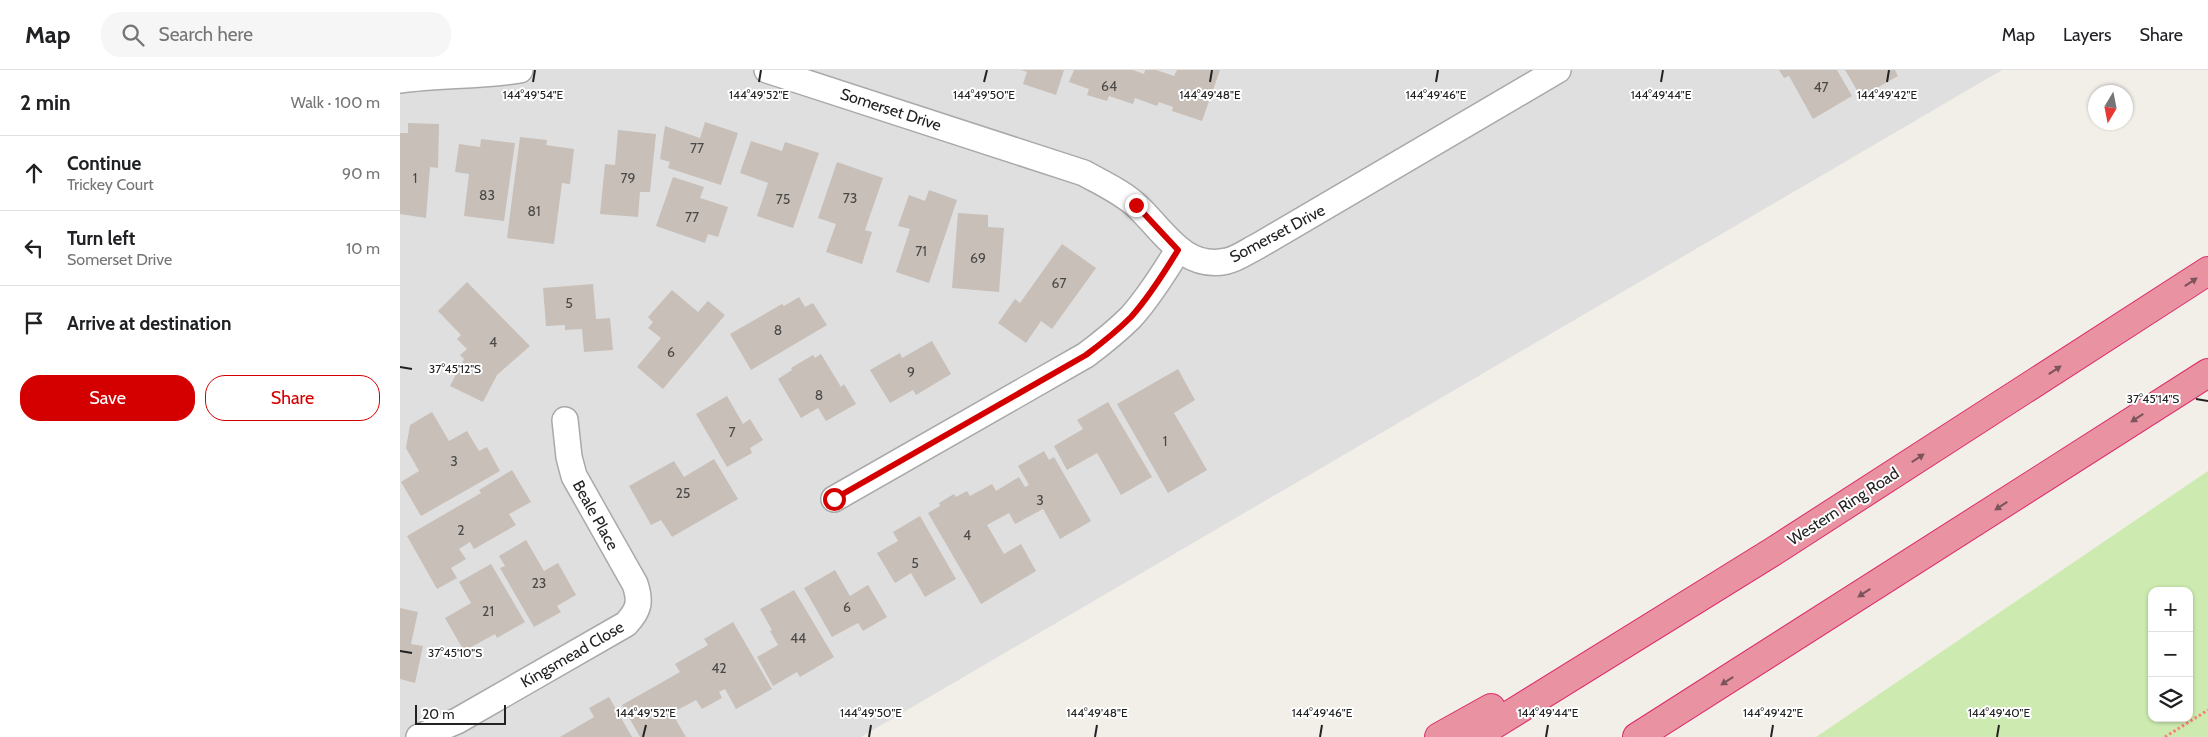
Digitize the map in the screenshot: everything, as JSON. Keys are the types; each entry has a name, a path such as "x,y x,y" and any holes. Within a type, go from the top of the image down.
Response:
{"highway":[{"name":"Western Ring Road","path":"1474,737 1774,551 2208,271"},
{"path":"1637,737 2208,373"},
{"path":"1439,737 1774,551"},
{"path":"1646,737 1693,703"}],"street":[{"path":"400,70 428,77"},
{"path":"400,80 481,75 520,70"},
{"name":"Somerset Drive","path":"767,70 1084,173 1112,188 1136,205 1178,250 1194,258 1212,263 1228,261 1258,246 1558,70"},
{"path":"834,499 1086,355 1112,335 1132,316 1153,289 1178,250"},
{"name":"Beale Place","path":"565,420 569,457 574,476 635,584 639,596 639,606"},
{"name":"Kingsmead Close","path":"419,737 457,721 626,624 635,615 639,606"}],"path":[{"path":"2166,737 2208,710"}],"shaded area":[{"path":"400,70 2002,70 861,737 400,737"}],"green space":[{"path":"2208,471 2208,737 1816,737"}],"building":[{"path":"1021,70 1064,70 1056,95 1023,84 1027,72"},
{"path":"1074,70 1133,70 1144,74 1145,70 1156,70 1174,76 1177,70 1220,70 1202,121 1172,111 1173,107 1159,102 1157,106 1135,98 1133,104 1109,96 1107,101 1087,95 1089,89 1069,82"},
{"path":"1779,70 1837,70 1852,96 1813,119 1789,76 1784,78"},
{"path":"1845,70 1895,70 1898,76 1861,97"},
{"path":"705,122 738,133 721,185 668,168 670,162 660,159 665,126 700,138"},
{"path":"408,123 439,124 438,168 430,167 426,218 400,214 400,133 408,133"},
{"path":"618,130 656,134 650,192 640,192 638,217 600,214 605,164 615,165"},
{"path":"520,137 547,140 546,145 574,149 570,184 562,183 554,244 507,238"},
{"path":"481,139 515,143 504,221 464,216 469,174 455,172 459,144 480,147"},
{"path":"751,141 782,151 785,142 819,153 793,228 757,216 768,183 740,173"},
{"path":"837,162 883,178 865,230 872,232 862,264 826,252 836,224 818,218"},
{"path":"673,177 704,187 700,198 728,207 718,237 708,234 705,243 656,226"},
{"path":"929,190 957,200 929,283 896,272 910,229 898,226 909,195 925,201"},
{"path":"958,213 988,215 988,227 1004,228 999,292 952,288"},
{"path":"1062,244 1096,268 1052,329 1041,321 1026,343 998,323 1015,299 1020,303"},
{"path":"467,282 530,346 497,375 483,402 450,386 464,359 460,355 467,349 457,339 461,335 438,311"},
{"path":"593,284 596,319 610,318 613,350 584,352 582,329 565,330 565,325 546,326 543,288"},
{"path":"672,290 698,312 708,301 725,315 663,389 637,367 661,338 648,328 653,322 648,317"},
{"path":"799,297 805,307 813,303 827,325 751,370 730,334 782,304 784,306"},
{"path":"932,341 951,374 916,395 913,390 890,403 870,370 900,353 902,358"},
{"path":"821,354 841,387 844,384 856,404 826,421 818,408 801,418 778,379 792,370 791,368 813,355 815,358"},
{"path":"1178,369 1195,400 1174,413 1207,470 1168,493 1117,404"},
{"path":"727,396 743,424 750,419 763,440 750,448 752,453 727,467 696,414"},
{"path":"1108,402 1152,477 1121,495 1097,453 1067,470 1054,446 1083,429 1077,420"},
{"path":"432,412 449,441 467,431 479,451 487,447 500,471 421,516 401,482 419,471 406,448 410,425"},
{"path":"1044,451 1049,460 1054,457 1091,521 1060,539 1043,509 1015,524 1009,513 987,525 1004,554 1021,544 1036,571 981,604 928,513 940,506 939,503 954,494 956,497 967,491 970,496 992,484 996,491 1019,477 1025,487 1029,485 1018,466"},
{"path":"714,459 738,499 672,537 661,520 651,525 629,486 674,461 684,477"},
{"path":"512,470 531,502 509,514 516,525 474,549 470,542 459,549 466,559 451,568 457,578 437,589 407,536 481,493 479,490"},
{"path":"920,516 956,579 925,597 911,573 895,583 877,553 898,541 893,532"},
{"path":"526,540 544,571 558,563 576,595 557,606 561,612 534,627 500,568 505,566 499,556"},
{"path":"491,564 525,622 497,638 495,634 464,651 445,618 471,603 459,582"},
{"path":"835,570 850,596 868,585 887,617 863,631 858,623 832,637 804,588"},
{"path":"794,590 834,657 800,677 797,672 773,686 757,657 778,645 760,609"},
{"path":"400,608 418,612 411,644 423,646 415,683 400,679"},
{"path":"733,622 772,689 736,709 725,689 719,692 722,698 702,709 696,700 672,713 686,737 640,737 622,705 680,672 675,664 708,645 704,639"},
{"path":"609,697 632,737 560,737 594,717 589,708"}],"route":[{"path":"834,499 1086,355 1112,335 1132,316 1153,289 1178,250 1136,205"}]}
